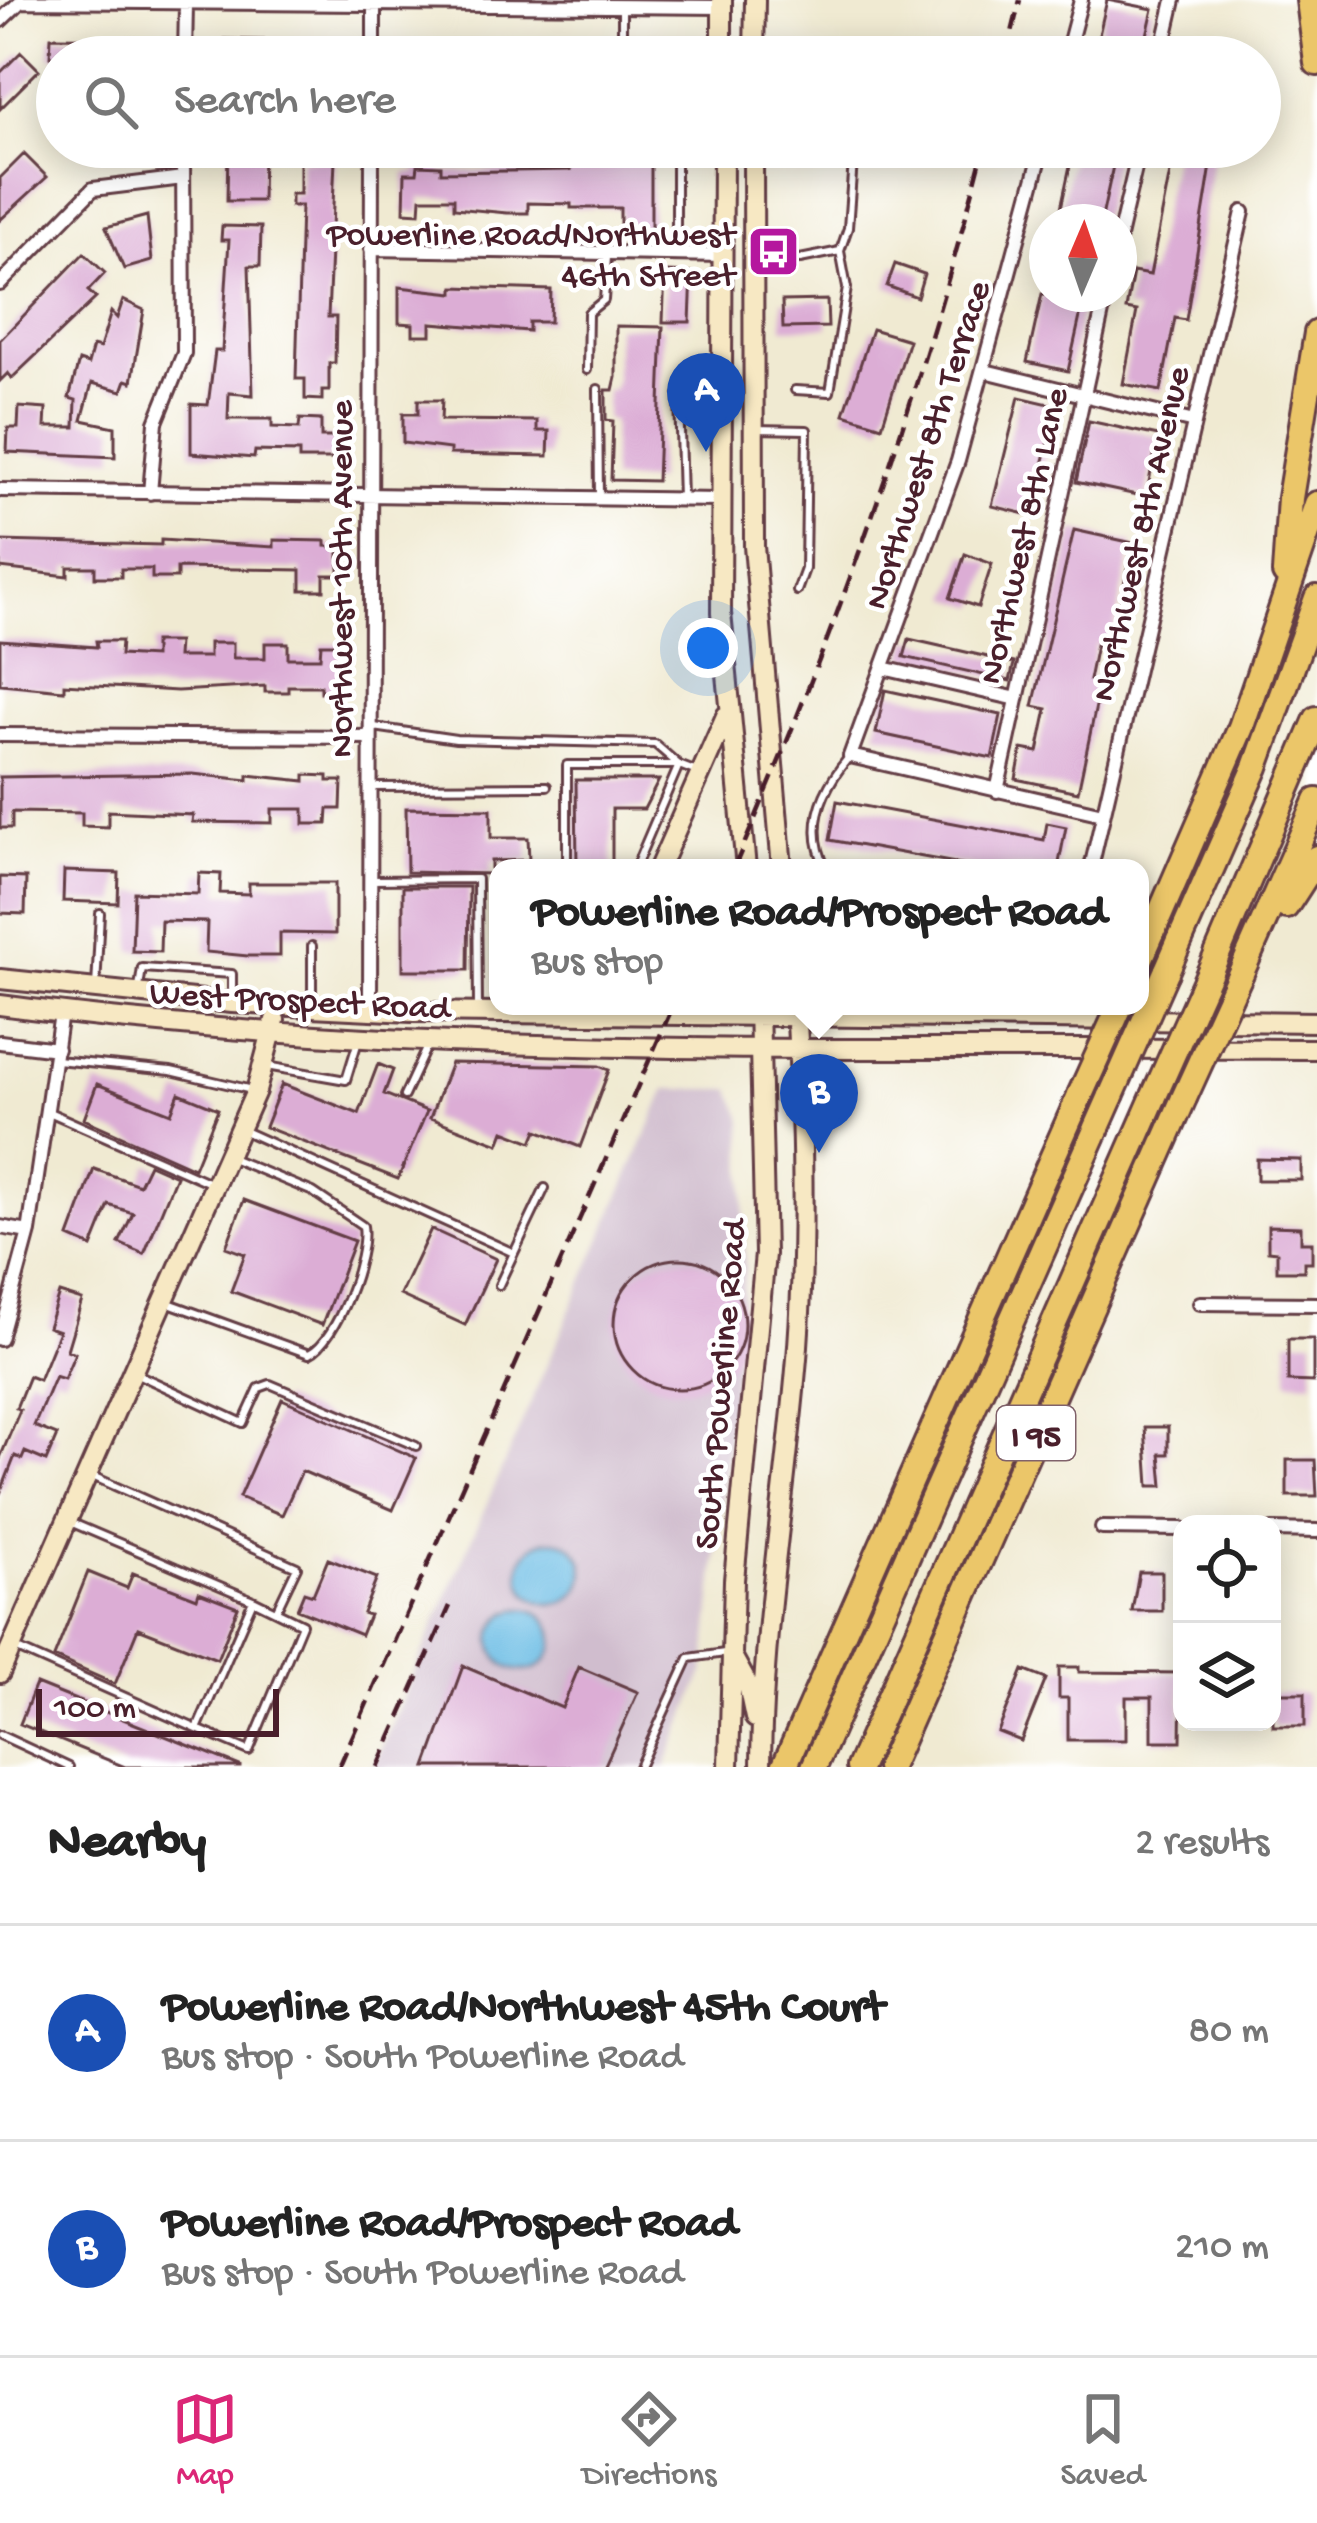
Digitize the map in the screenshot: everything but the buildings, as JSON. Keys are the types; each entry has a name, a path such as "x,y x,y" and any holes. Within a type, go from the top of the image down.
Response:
{"highway":[{"path":"1310,0 1317,63"},
{"path":"1282,611 1290,498 1317,333"},
{"path":"1149,939 1241,727 1317,504"},
{"path":"1149,1010 1256,767 1317,598"},
{"path":"859,1767 1317,719"},
{"name":"I 95","path":"889,1767 1317,801"},
{"path":"1241,973 1317,858"},
{"name":"I 95","path":"784,1767 1116,1015"},
{"path":"817,1759 1147,1015"}],"main road":[{"path":"754,36 755,0"},
{"path":"722,3 722,36"},
{"path":"719,168 728,712 745,859"},
{"path":"753,168 752,429 758,630 781,859"},
{"path":"723,207 737,240 753,257"},
{"path":"723,255 752,292"},
{"path":"662,859 728,712"},
{"name":"West Prospect Road","path":"0,979 276,1006 489,1011"},
{"name":"West Prospect Road","path":"0,1005 274,1032 430,1039 1317,1049"},
{"path":"0,1672 266,1066 276,1006"},
{"name":"South Powerline Road","path":"729,1767 730,1653 763,1291 759,1015"},
{"name":"South Powerline Road","path":"761,1746 768,1599 801,1280 796,1015"},
{"name":"West Prospect Road","path":"1115,1015 1317,1022"},
{"path":"730,1653 748,1684 761,1767"}],"street":[{"path":"1,18 21,0 622,7 722,3"},
{"path":"1072,36 1081,0"},
{"path":"1166,36 1174,0"},
{"path":"374,1 374,36"},
{"path":"185,36 186,4"},
{"path":"150,493 156,422 184,352 183,168"},
{"name":"Northwest 10th Avenue","path":"370,1010 373,168"},
{"name":"Northwest 8th Terrace","path":"850,756 985,370 1038,168"},
{"path":"1127,204 1135,168"},
{"path":"0,284 93,188 183,178"},
{"name":"Northwest 8th Avenue","path":"1092,859 1243,212"},
{"path":"371,249 723,255"},
{"name":"Northwest 8th Lane","path":"997,791 1013,698 1102,312"},
{"path":"985,370 1194,422"},
{"path":"0,490 721,500"},
{"path":"884,668 1013,698"},
{"path":"0,735 370,732"},
{"path":"850,756 1103,814"},
{"path":"0,1339 28,1232 61,1013"},
{"path":"0,1042 56,1054"},
{"path":"0,1227 28,1232"},
{"path":"1200,1303 1317,1304"},
{"path":"1102,1528 1173,1529"},
{"path":"1281,1530 1317,1531"}],"lane":[{"path":"622,7 622,36"},
{"path":"676,168 676,254"},
{"path":"795,390 830,392 847,288 840,251 848,228 852,168"},
{"path":"753,257 800,259 840,251"},
{"path":"587,370 588,313 604,300 607,253"},
{"path":"598,389 599,498"},
{"path":"682,499 680,391 722,389"},
{"path":"752,429 807,430 805,569 797,591"},
{"path":"370,732 655,745 679,765 700,774"},
{"path":"822,859 817,849 819,809 830,779 850,756"},
{"path":"567,859 567,765 679,765"},
{"path":"639,859 679,765"},
{"path":"372,787 547,786"},
{"path":"371,880 477,879 478,1012"},
{"path":"96,990 100,913"},
{"path":"312,946 312,1008"},
{"path":"139,994 142,968 232,974 232,1003"},
{"path":"266,1066 346,1080 358,1036"},
{"path":"404,1096 430,1039"},
{"path":"56,1054 171,1071 256,1090"},
{"path":"49,1112 214,1184"},
{"path":"239,1128 514,1253"},
{"path":"163,1301 309,1354 336,1322 367,1247 363,1226 313,1192 226,1156"},
{"path":"500,1285 544,1188"},
{"path":"132,1372 243,1423 259,1388 270,1384 416,1446"},
{"path":"87,1474 297,1567 276,1611"},
{"path":"11,1646 249,1750 302,1624 66,1521"},
{"path":"197,1729 253,1600"},
{"path":"639,1767 689,1658 695,1653 730,1653"},
{"path":"0,1735 69,1767"}],"shaded area":[{"path":"666,1089 731,1089 743,1118 745,1268 705,1670 665,1767 373,1767"}],"water":[{"path":"552,1540 574,1550 584,1572 574,1594 552,1604 530,1594 520,1572 530,1550"},
{"path":"523,1609 545,1618 554,1640 545,1662 523,1671 501,1662 492,1640 501,1618"}],"railway":[{"path":"1011,36 1020,0"},
{"path":"738,859 807,692 873,513 933,331 978,168"},
{"path":"339,1767 669,1015"},
{"path":"378,1767 450,1606"}],"place":[{"name":"Powerline Road/Northwest 46th Street","path":"774,252"},
{"name":"Powerline Road/Northwest 45th Court","path":"706,452"},
{"name":"Powerline Road/Prospect Road","path":"819,1153"}]}
